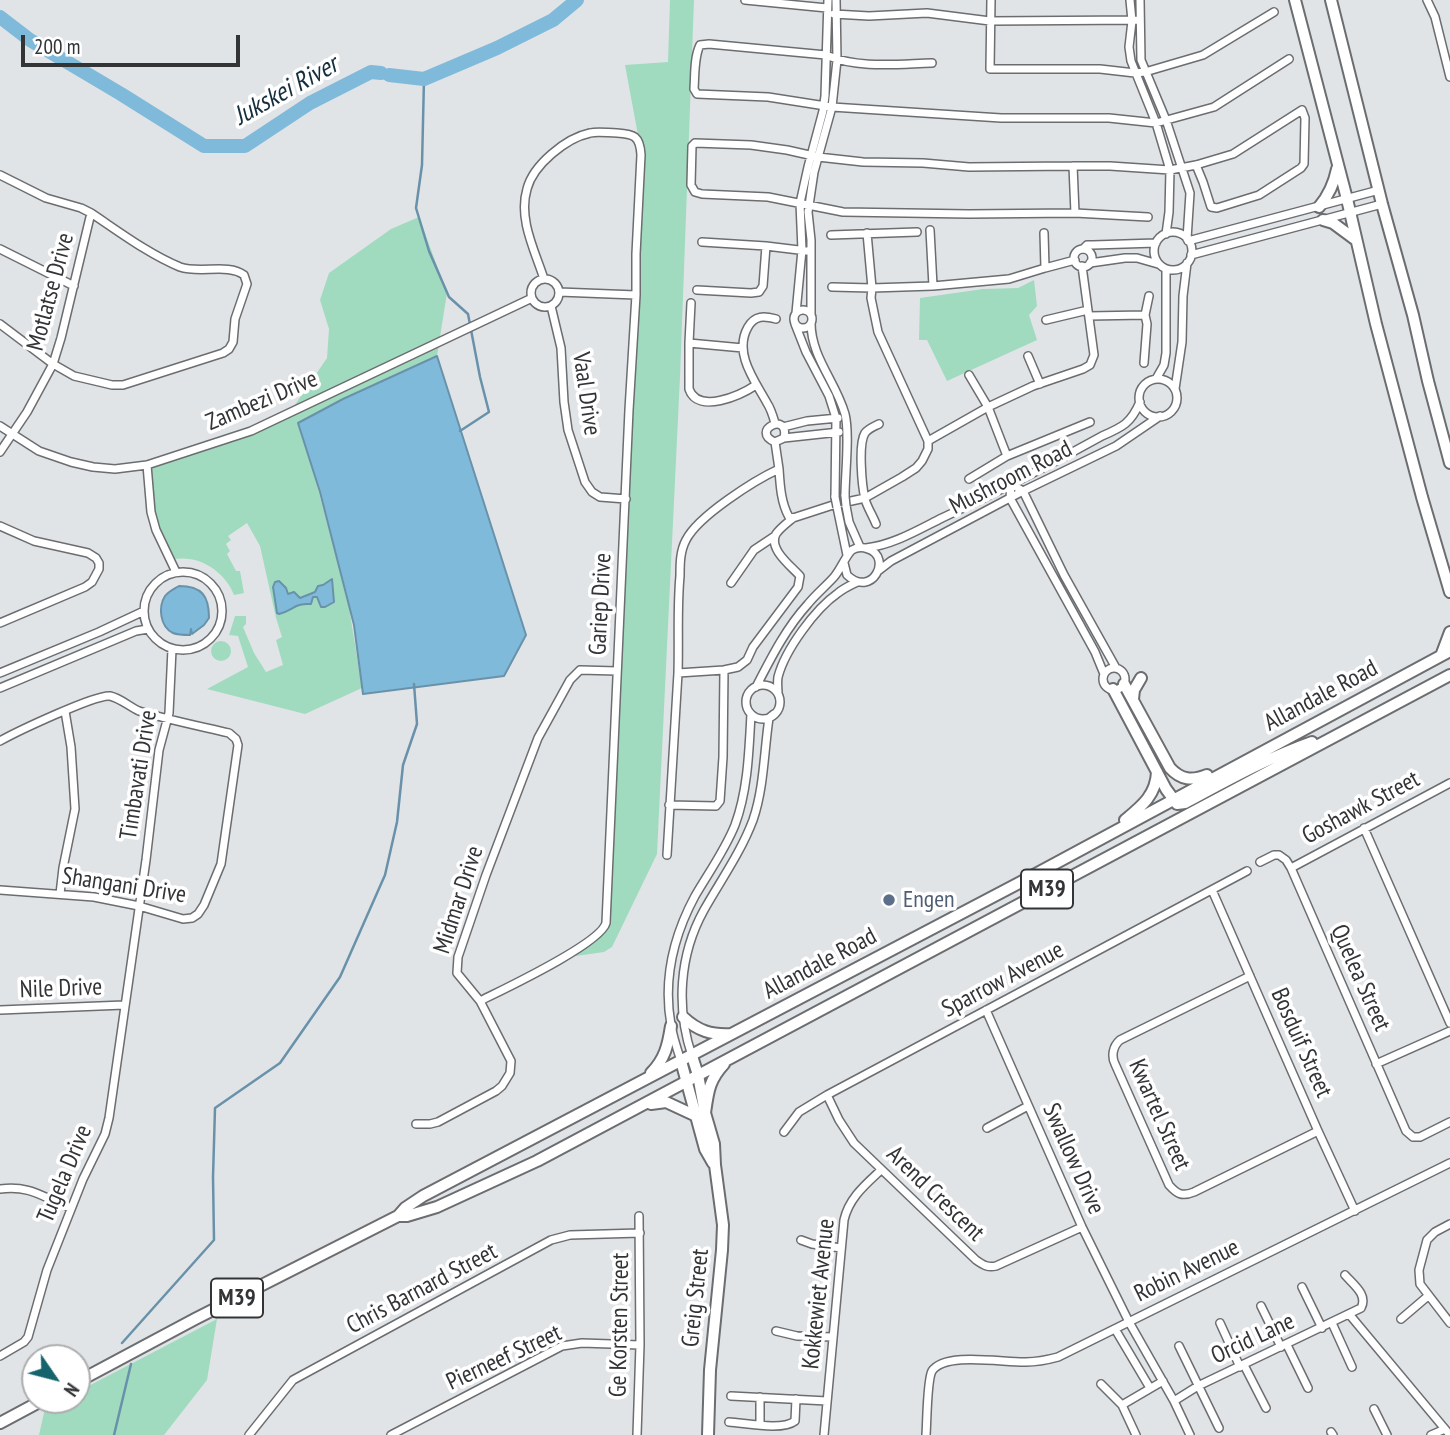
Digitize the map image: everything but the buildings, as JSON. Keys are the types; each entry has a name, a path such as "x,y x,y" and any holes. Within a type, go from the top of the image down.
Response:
{"main road":[{"path":"1295,0 1383,350 1450,592"},
{"path":"1331,0 1450,463"},
{"path":"1319,207 1332,188 1338,165"},
{"path":"1323,220 1333,223 1356,240"},
{"path":"1446,653 1450,632"},
{"name":"Allandale Road","path":"91,1375 397,1216 423,1196 686,1059 1446,653"},
{"name":"Allandale Road","path":"397,1216 407,1216 438,1207 537,1161 1450,675"},
{"path":"1133,699 1134,690 1141,678"},
{"path":"1124,684 1163,757 1179,776 1193,779 1203,777 1252,757"},
{"path":"1113,689 1177,804 1185,803 1281,754 1344,731"},
{"path":"1104,837 1149,799 1156,784 1157,770"},
{"path":"683,1017 701,1031 733,1034"},
{"path":"645,1080 658,1067 664,1056 671,1026"},
{"path":"645,1104 666,1102 700,1114 714,1075 730,1057"},
{"name":"Greig Street","path":"686,1059 698,1075 700,1114"},
{"name":"Greig Street","path":"686,1059 686,1081 714,1144 722,1213 723,1237 710,1370 708,1435"},
{"path":"0,1423 21,1412"}],"street":[{"path":"745,0 827,7 836,14 869,16 927,13 990,20 1136,21"},
{"path":"686,1059 683,977 688,946 753,820 760,789 769,718 779,707 777,681 781,668 802,632 823,606 836,594 858,582 870,580 878,571 876,555 863,548 835,497 836,418 829,397 806,352 794,318 804,204 837,60 836,0"},
{"path":"991,0 990,69 1100,69 1145,72 1203,55 1274,12"},
{"path":"1130,0 1145,72 1167,120 1190,193 1187,240"},
{"path":"1140,0 1129,55 1156,123 1170,170 1166,234"},
{"path":"1427,0 1436,20 1450,77"},
{"path":"827,7 828,106"},
{"path":"932,63 877,64 837,60 826,55 709,44 698,47 694,85 697,94 768,97 828,106 1001,118 1109,118 1156,123 1214,107 1289,59"},
{"path":"1148,217 1075,213 843,212 768,197 698,194 691,185 692,146 695,143 751,145 863,162 969,167 1110,166 1170,170 1233,154 1303,110 1304,164 1259,195 1217,208 1211,207 1196,165"},
{"name":"Gariep Drive","path":"481,1001 562,958 605,928 607,917 636,295 641,155 636,138 629,134 587,134 550,155 534,173 526,190 526,219 544,279"},
{"path":"1073,166 1075,213"},
{"path":"0,175 46,198 92,213 180,267 196,270 235,270 244,275 247,284 236,315 232,345 226,352 116,386 74,376 53,364 0,324"},
{"path":"1187,240 1378,190"},
{"path":"804,204 811,234 811,335 813,347 839,396 846,417 845,496 841,506 848,575 858,582"},
{"path":"1191,255 1382,204"},
{"name":"Motlatse Drive","path":"0,452 27,412 53,364 92,213"},
{"path":"930,230 933,286"},
{"path":"831,235 917,232"},
{"path":"731,583 754,550 775,536 793,518 865,498 916,468 928,449 928,441 878,332 871,298 867,233"},
{"path":"1044,233 1045,268"},
{"path":"832,288 933,286 1009,279 1045,268 1082,263 1125,258 1137,258 1175,270 1187,263 1191,255 1187,240 1175,233 1166,234 1156,243 1093,245 1076,253 1082,263 1089,313 1094,355 1090,365 988,408 928,441"},
{"path":"702,242 811,252"},
{"path":"1156,243 1155,256 1163,266"},
{"path":"1137,258 1139,244"},
{"path":"696,290 759,292 763,286 766,246"},
{"path":"0,249 74,286"},
{"path":"1082,263 1092,258 1091,252 1083,249"},
{"name":"Mushroom Road","path":"878,571 891,561 1023,491 1116,446 1160,416 1169,413 1177,398 1175,389 1182,342 1187,263"},
{"name":"Mushroom Road","path":"863,548 877,547 900,538 1012,484 1119,429 1133,417 1144,385 1156,379 1164,365 1167,342 1163,266"},
{"path":"544,279 556,284 559,292 558,298 551,306 540,306 532,298 535,284 544,279"},
{"path":"559,292 636,295"},
{"path":"1144,363 1149,296"},
{"name":"Zambezi Drive","path":"0,426 43,453 83,465 115,468 147,465 250,431 532,298"},
{"path":"691,303 690,392 695,398 712,401 730,399 756,385"},
{"name":"Vaal Drive","path":"551,306 563,364 568,430 585,482 592,492 600,497 626,499"},
{"path":"796,313 802,310 808,312 811,318"},
{"path":"1046,320 1089,313 1146,315"},
{"path":"776,319 758,317 752,320 745,333 743,348 756,385 785,432 784,438"},
{"path":"796,324 803,327 811,318"},
{"path":"689,343 743,348"},
{"path":"1028,356 1040,384"},
{"path":"969,375 988,408 1007,456"},
{"path":"1156,379 1169,382 1175,389"},
{"path":"1140,402 1148,413 1160,416"},
{"path":"846,417 770,425 767,435 775,442 784,438 847,433"},
{"path":"970,479 1007,456 1090,422"},
{"path":"876,524 865,498 861,461 862,440 869,429 879,424"},
{"path":"775,442 786,513 793,518"},
{"path":"147,465 150,512 176,572"},
{"path":"667,855 678,673 681,553 691,531 757,480 779,469"},
{"path":"1012,484 1023,491 1116,668 1124,675 1124,684 1116,689 1104,684 1104,674 1095,652 1010,498 1012,484"},
{"path":"0,526 34,541 88,553 99,563 97,574 85,587 0,623"},
{"path":"678,673 724,670 738,667 747,660 753,647 800,583 800,576 776,549 775,536"},
{"path":"686,1059 671,1026 667,983 675,941 694,898 721,853 741,805 751,714 747,697 756,687 791,625 837,574 853,550 863,548"},
{"path":"190,572 204,577 214,587 221,599 223,613 220,627 212,639 200,647 186,651 172,649 154,638 148,629 144,611 145,602 153,586 168,575 190,572"},
{"path":"0,673 144,611"},
{"path":"0,688 136,631 148,629"},
{"name":"Timbavati Drive","path":"139,906 159,750 168,719 172,649"},
{"path":"1104,674 1108,669 1116,668"},
{"name":"Midmar Drive","path":"416,1124 438,1122 496,1091 510,1073 511,1061 481,1001 458,976 457,964 486,875 538,738 551,713 575,674 582,670 618,671"},
{"path":"669,805 716,806 720,801 724,670"},
{"path":"756,687 768,686 778,694"},
{"path":"0,741 65,711 110,696 136,710 168,719"},
{"path":"61,894 63,868 75,809 71,747 65,711"},
{"path":"751,714 763,719 774,714"},
{"name":"Shangani Drive","path":"0,890 94,897 189,919 198,914 221,864 237,742 229,733 168,719"},
{"name":"Goshawk Street","path":"1291,868 1450,783"},
{"path":"1364,828 1450,1023"},
{"path":"1260,862 1279,855 1291,868"},
{"name":"Quelea Street","path":"1291,868 1406,1131 1413,1137 1420,1137 1450,1122"},
{"name":"Sparrow Avenue","path":"784,1132 799,1112 827,1095 1247,871"},
{"name":"Bosduif Street","path":"1212,890 1355,1210"},
{"name":"Tugela Drive","path":"0,1356 28,1337 47,1270 71,1208 107,1129 139,906"},
{"name":"Kwartel Street","path":"1250,976 1120,1040 1114,1050 1115,1065 1169,1185 1178,1194 1194,1192 1318,1131"},
{"name":"Nile Drive","path":"0,1010 124,1005"},
{"name":"Swallow Drive","path":"986,1010 1082,1227 1190,1435"},
{"path":"1376,1064 1450,1031"},
{"name":"Arend Crescent","path":"827,1095 848,1135 976,1260 988,1267 996,1266 1082,1227"},
{"path":"987,1128 1028,1106"},
{"name":"Robin Avenue","path":"926,1435 932,1371 943,1362 1013,1362 1058,1357 1450,1163"},
{"name":"Kokkewiet Avenue","path":"824,1435 844,1220 853,1197 881,1170"},
{"path":"0,1189 18,1187 32,1190 71,1208"},
{"name":"Ge Korsten Street","path":"637,1435 640,1345 639,1216"},
{"path":"1450,1224 1435,1232 1424,1243 1419,1269 1420,1284 1450,1323"},
{"name":"Chris Barnard Street","path":"249,1435 293,1380 551,1240 570,1235 640,1233"},
{"path":"801,1240 841,1248"},
{"path":"1345,1275 1364,1298 1361,1308 1349,1314 1447,1432 1431,1435"},
{"path":"1302,1287 1322,1328"},
{"path":"1401,1319 1428,1296"},
{"path":"1261,1306 1308,1388"},
{"name":"Orcid Lane","path":"1174,1401 1349,1314"},
{"path":"1220,1323 1266,1408"},
{"path":"1332,1323 1352,1367"},
{"path":"1115,1329 1150,1388"},
{"path":"776,1331 797,1336 833,1337"},
{"name":"Pierneef Street","path":"391,1435 562,1346 582,1343 640,1345"},
{"path":"1179,1346 1219,1428"},
{"path":"1122,1405 1163,1381"},
{"path":"1101,1384 1122,1405 1136,1435"},
{"path":"731,1396 827,1401"},
{"path":"760,1397 760,1424"},
{"path":"729,1422 782,1426 793,1423 796,1399"},
{"path":"1374,1409 1387,1435"}],"green space":[{"path":"670,0 694,0 680,377 657,854 612,947 604,952 562,958 606,923 640,146 625,65 668,62"},
{"path":"419,217 447,293 437,356 300,422 348,601 362,688 305,714 207,689 248,667 238,636 229,635 235,616 246,616 246,624 243,627 266,672 283,665 276,640 282,637 260,546 247,523 228,536 231,540 226,544 230,551 227,554 236,571 240,571 244,593 234,595 224,578 209,566 191,559 171,560 154,523 147,465 248,432 290,412 327,358 329,329 320,300 329,273 391,229"},
{"path":"1034,280 1037,306 1029,315 1037,340 947,381 927,340 919,340 920,298 983,289 1018,288"},
{"path":"221,641 228,644 231,651 228,658 221,661 214,658 211,651 214,644"},
{"path":"217,1319 207,1380 164,1435 39,1435 44,1414 91,1414 91,1385"}],"water":[{"path":"437,356 526,635 504,676 363,694 354,625 320,492 298,423"},
{"path":"332,579 334,602 321,607 317,597 313,597 311,604 277,613 273,587 275,582 279,581 288,594 294,592 300,598 315,592 318,586"},
{"path":"179,586 199,590 208,604 209,618 192,634 191,629 190,635 173,633 163,622 161,606 165,596"}],"waterway":[{"name":"Jukskei River","path":"389,75 424,79 497,48 553,20 577,0"},
{"name":"Jukskei River","path":"0,17 30,40 204,146 245,146 310,103 371,72 381,73"},
{"path":"424,79 422,165 416,208 429,251 449,297 468,314 489,412 460,431"},
{"path":"122,1343 214,1240 215,1108 280,1063 340,977 385,875 397,822 403,765 417,724 414,684"},
{"path":"114,1435 131,1364"}],"place":[{"name":"Engen","path":"889,900"}]}
